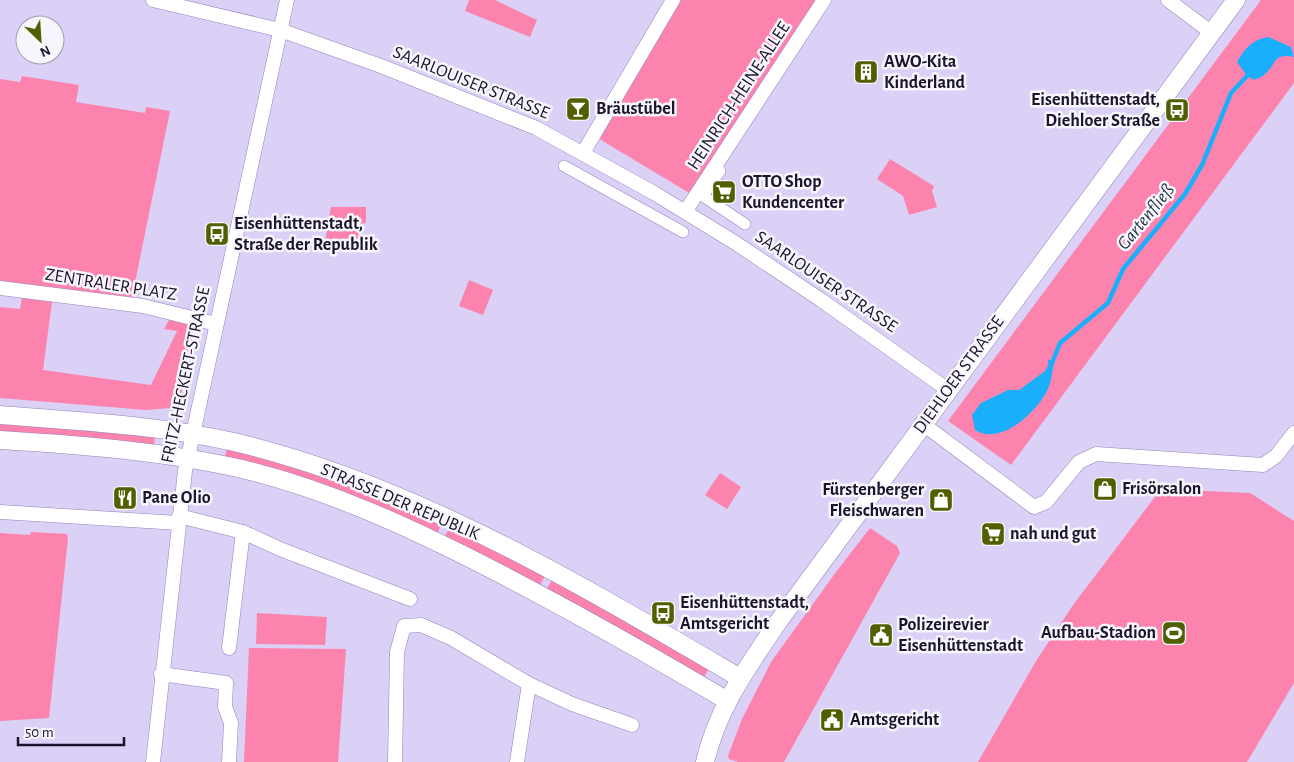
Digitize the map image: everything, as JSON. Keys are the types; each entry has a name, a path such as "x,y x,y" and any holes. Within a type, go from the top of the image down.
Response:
{"street":[{"name":"SAARLOUISER STRASSE","path":"153,0 280,30 347,53 508,116 583,153 685,212 821,300 948,390"},
{"name":"FRITZ-HECKERT-STRASSE","path":"153,762 161,674 188,458 287,0"},
{"path":"583,153 674,0"},
{"name":"HEINRICH-HEINE-ALLEE","path":"685,212 824,0"},
{"path":"1168,0 1212,33"},
{"name":"DIEHLOER STRASSE","path":"704,762 711,735 726,700 778,622 1236,0"},
{"path":"564,166 683,232"},
{"path":"714,168 720,171 703,196 745,224"},
{"name":"ZENTRALER PLATZ","path":"0,288 143,306 216,324"},
{"name":"STRASSE DER REPUBLIK","path":"0,414 193,434 234,442 314,465 380,489 448,519 552,572 740,678"},
{"path":"923,424 1034,507 1046,502 1079,462 1096,454 1263,465 1276,456 1294,433"},
{"name":"STRASSE DER REPUBLIK","path":"0,440 188,458 244,470 298,486 366,510 436,541 553,602 726,700"},
{"path":"0,512 179,520 243,532 295,555 410,598"},
{"path":"229,648 243,532"},
{"path":"395,762 397,652 404,626 421,625 443,635 529,684 572,704 632,725"},
{"path":"161,674 226,683 225,707 232,723 229,762"},
{"path":"517,762 529,684"}],"shaded area":[{"path":"469,0 495,0 537,20 530,37 465,11"},
{"path":"678,0 818,0 691,194 596,137"},
{"path":"1261,0 1294,0 1294,83 1011,465 948,421"},
{"path":"22,76 79,85 76,102 145,113 146,107 170,111 132,297 0,281 0,79 20,82"},
{"path":"890,159 934,186 932,191 937,207 909,215 903,196 877,179"},
{"path":"331,207 366,207 366,223 358,224 360,250 324,247"},
{"path":"469,280 493,290 483,315 459,306"},
{"path":"22,298 52,302 43,370 151,385 177,331 164,329 169,320 196,326 181,394 170,408 146,410 0,398 0,307 20,309"},
{"path":"0,421 155,436 154,447 0,433"},
{"path":"227,448 353,486 442,524 437,534 224,460"},
{"path":"720,473 741,487 727,509 705,495"},
{"name":"Aufbau-Stadion","path":"1161,489 1250,493 1294,521 1294,683 1247,762 978,762 1036,661 1073,605"},
{"path":"449,528 545,576 539,587 444,538"},
{"path":"870,528 897,546 900,553 784,762 738,762 729,759 728,756 742,719 771,662"},
{"path":"31,532 67,534 68,538 49,718 0,721 0,533 30,535"},
{"path":"552,580 709,668 703,679 546,590"},
{"path":"257,613 327,617 325,645 256,644"},
{"path":"249,648 346,649 338,762 244,762"}],"water":[{"path":"1268,37 1291,47 1294,57 1282,56 1276,60 1264,75 1254,80 1247,76 1237,62 1250,45"},
{"path":"1050,362 1054,363 1048,390 1041,401 1025,418 1005,431 995,434 985,434 975,430 972,415 981,403 1008,390 1019,390 1045,371"}],"waterway":[{"name":"Gartenfließ","path":"1050,362 1052,363 1060,343 1108,303 1123,269 1185,194 1202,165 1231,93 1247,76"}],"place":[{"name":"AWO-Kita Kinderland","path":"866,72"},
{"name":"Bräustübel","path":"578,109"},
{"name":"Eisenhüttenstadt, Diehloer Straße","path":"1177,110"},
{"name":"OTTO Shop Kundencenter","path":"724,192"},
{"name":"Eisenhüttenstadt, Straße der Republik","path":"217,234"},
{"name":"Frisörsalon","path":"1105,489"},
{"name":"Pane Olio","path":"125,498"},
{"name":"Fürstenberger Fleischwaren","path":"941,500"},
{"name":"nah und gut","path":"993,534"},
{"name":"Eisenhüttenstadt, Amtsgericht","path":"663,613"},
{"name":"Aufbau-Stadion","path":"1174,633"},
{"name":"Polizeirevier Eisenhüttenstadt","path":"881,635"},
{"name":"Amtsgericht","path":"832,720"}]}
